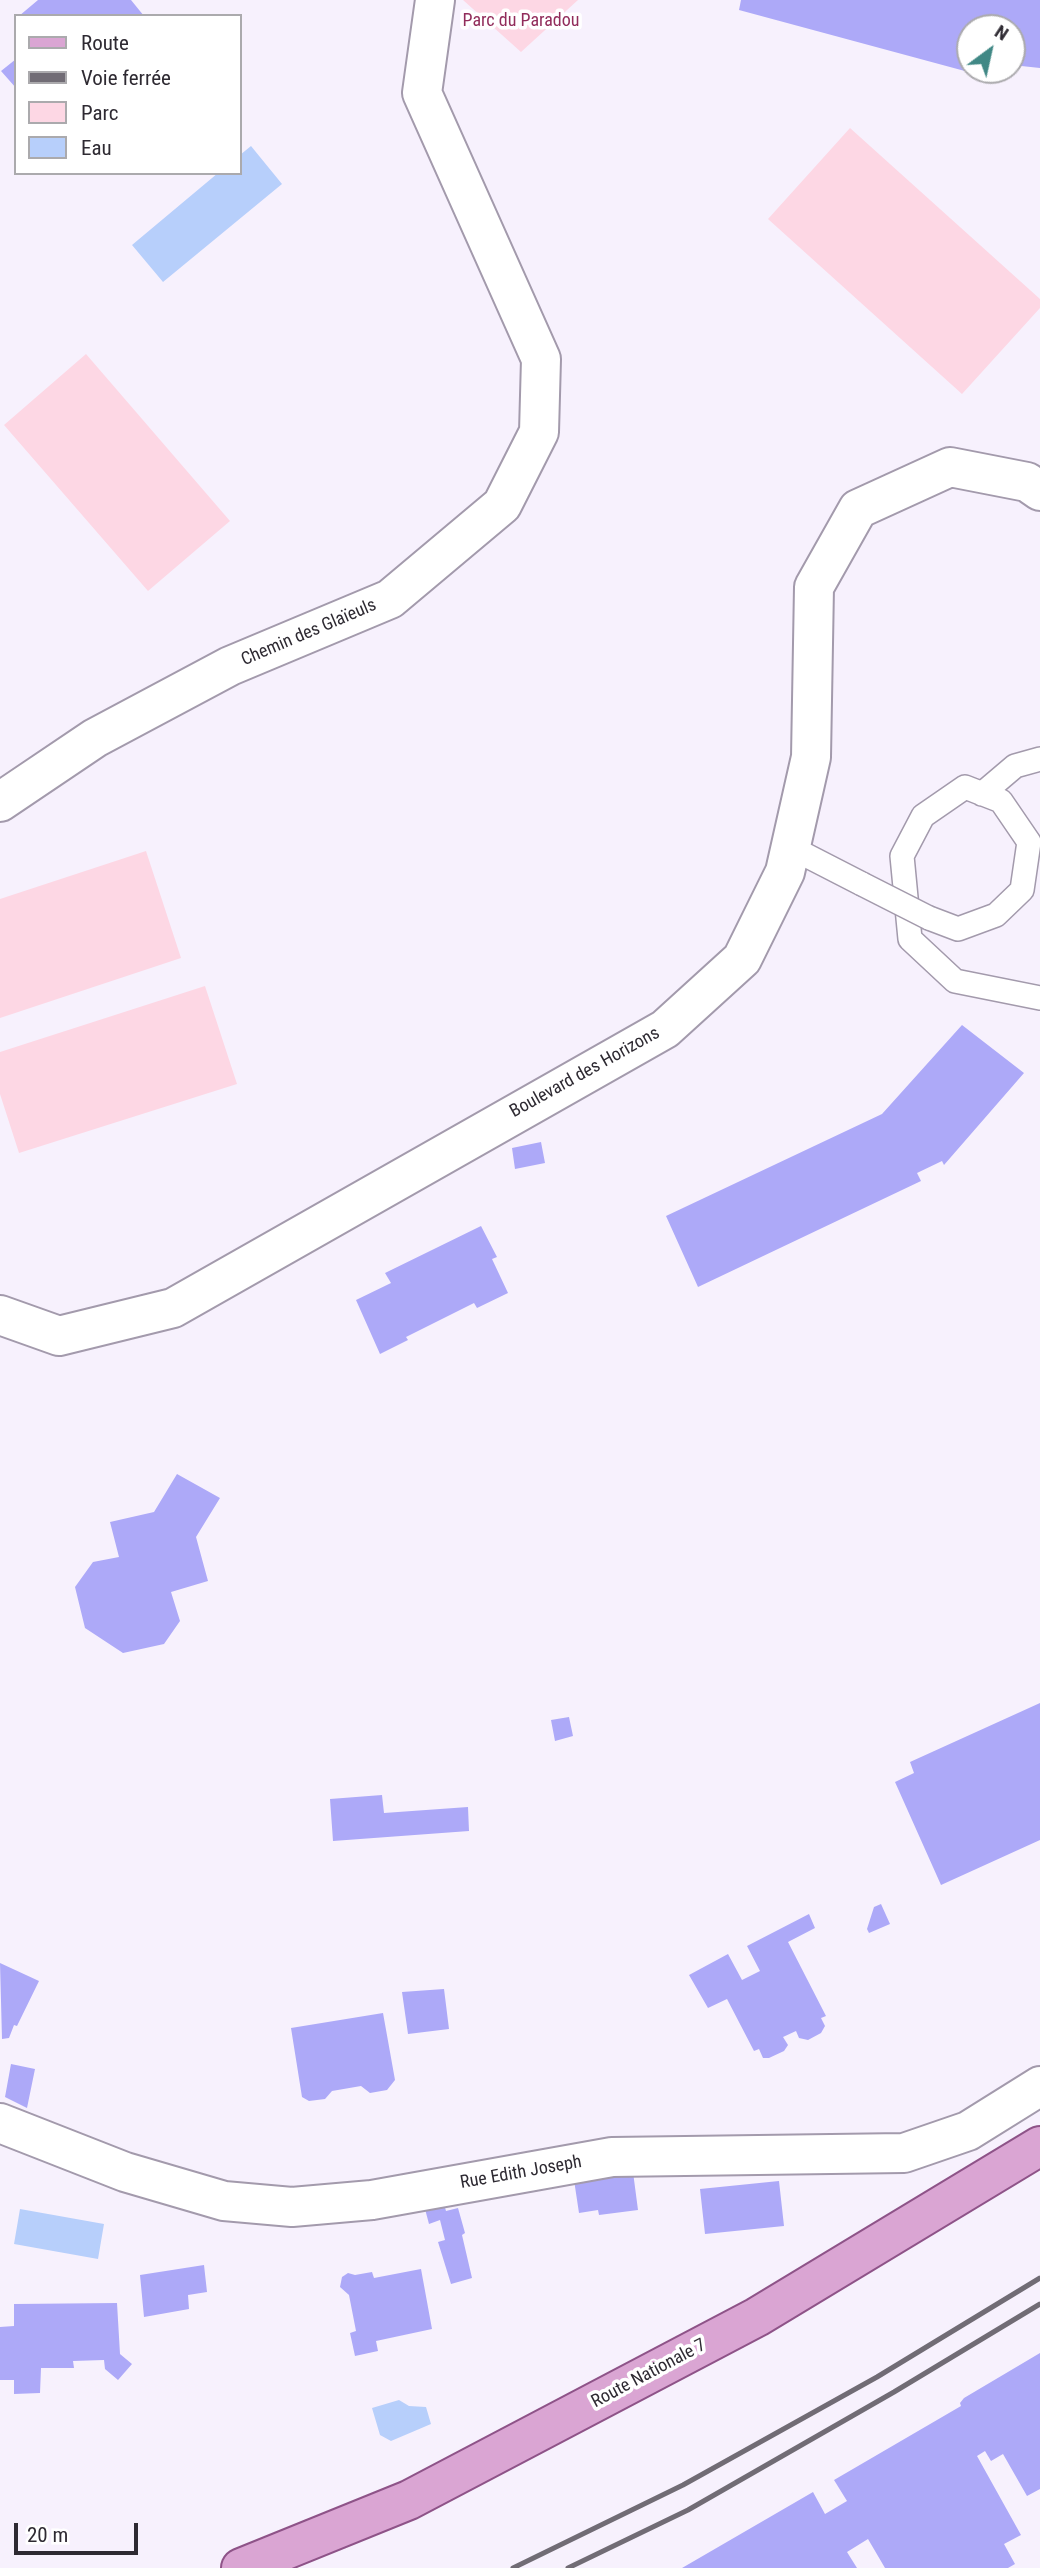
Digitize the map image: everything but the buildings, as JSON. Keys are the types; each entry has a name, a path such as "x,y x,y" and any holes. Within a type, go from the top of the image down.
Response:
{"main road":[{"name":"Route Nationale 7","path":"241,2568 409,2500 745,2324 1040,2146"},
{"path":"306,2568 421,2521 769,2339 1040,2175"}],"street":[{"name":"Chemin des Glaïeuls","path":"0,802 94,738 230,666 390,599 502,505 539,432 541,359 422,93 435,0"},
{"name":"Boulevard des Horizons","path":"0,1315 60,1336 173,1308 665,1029 742,959 785,872 811,757 814,586 858,509 950,467 1027,482 1040,491"},
{"name":"Rue Edith Joseph","path":"0,2123 125,2172 225,2201 292,2207 372,2200 612,2157 904,2153 968,2132 1040,2086"}],"lane":[{"path":"982,794 1015,766 1040,759"},
{"path":"790,847 862,884 929,918 958,929 996,915 1022,890 1029,842 1002,802 965,788 923,816 902,856 911,939 955,981 1040,998"}],"green space":[{"name":"Parc du Paradou","path":"463,0 578,0 521,52"},
{"path":"850,128 1040,299 1040,308 962,394 768,219"},
{"path":"86,354 230,521 148,591 4,425"},
{"path":"146,851 181,958 0,1018 0,899"},
{"path":"205,986 237,1084 19,1153 0,1094 0,1052"}],"water":[{"path":"251,146 282,184 163,282 132,245 216,175 242,175 242,153"},
{"path":"20,2209 104,2224 98,2259 14,2244"},
{"path":"399,2400 409,2406 426,2407 431,2424 391,2441 380,2435 372,2408"}],"railway":[{"path":"513,2568 683,2485 877,2377 1040,2278"},
{"path":"568,2568 688,2510 894,2392 1040,2304"}]}
